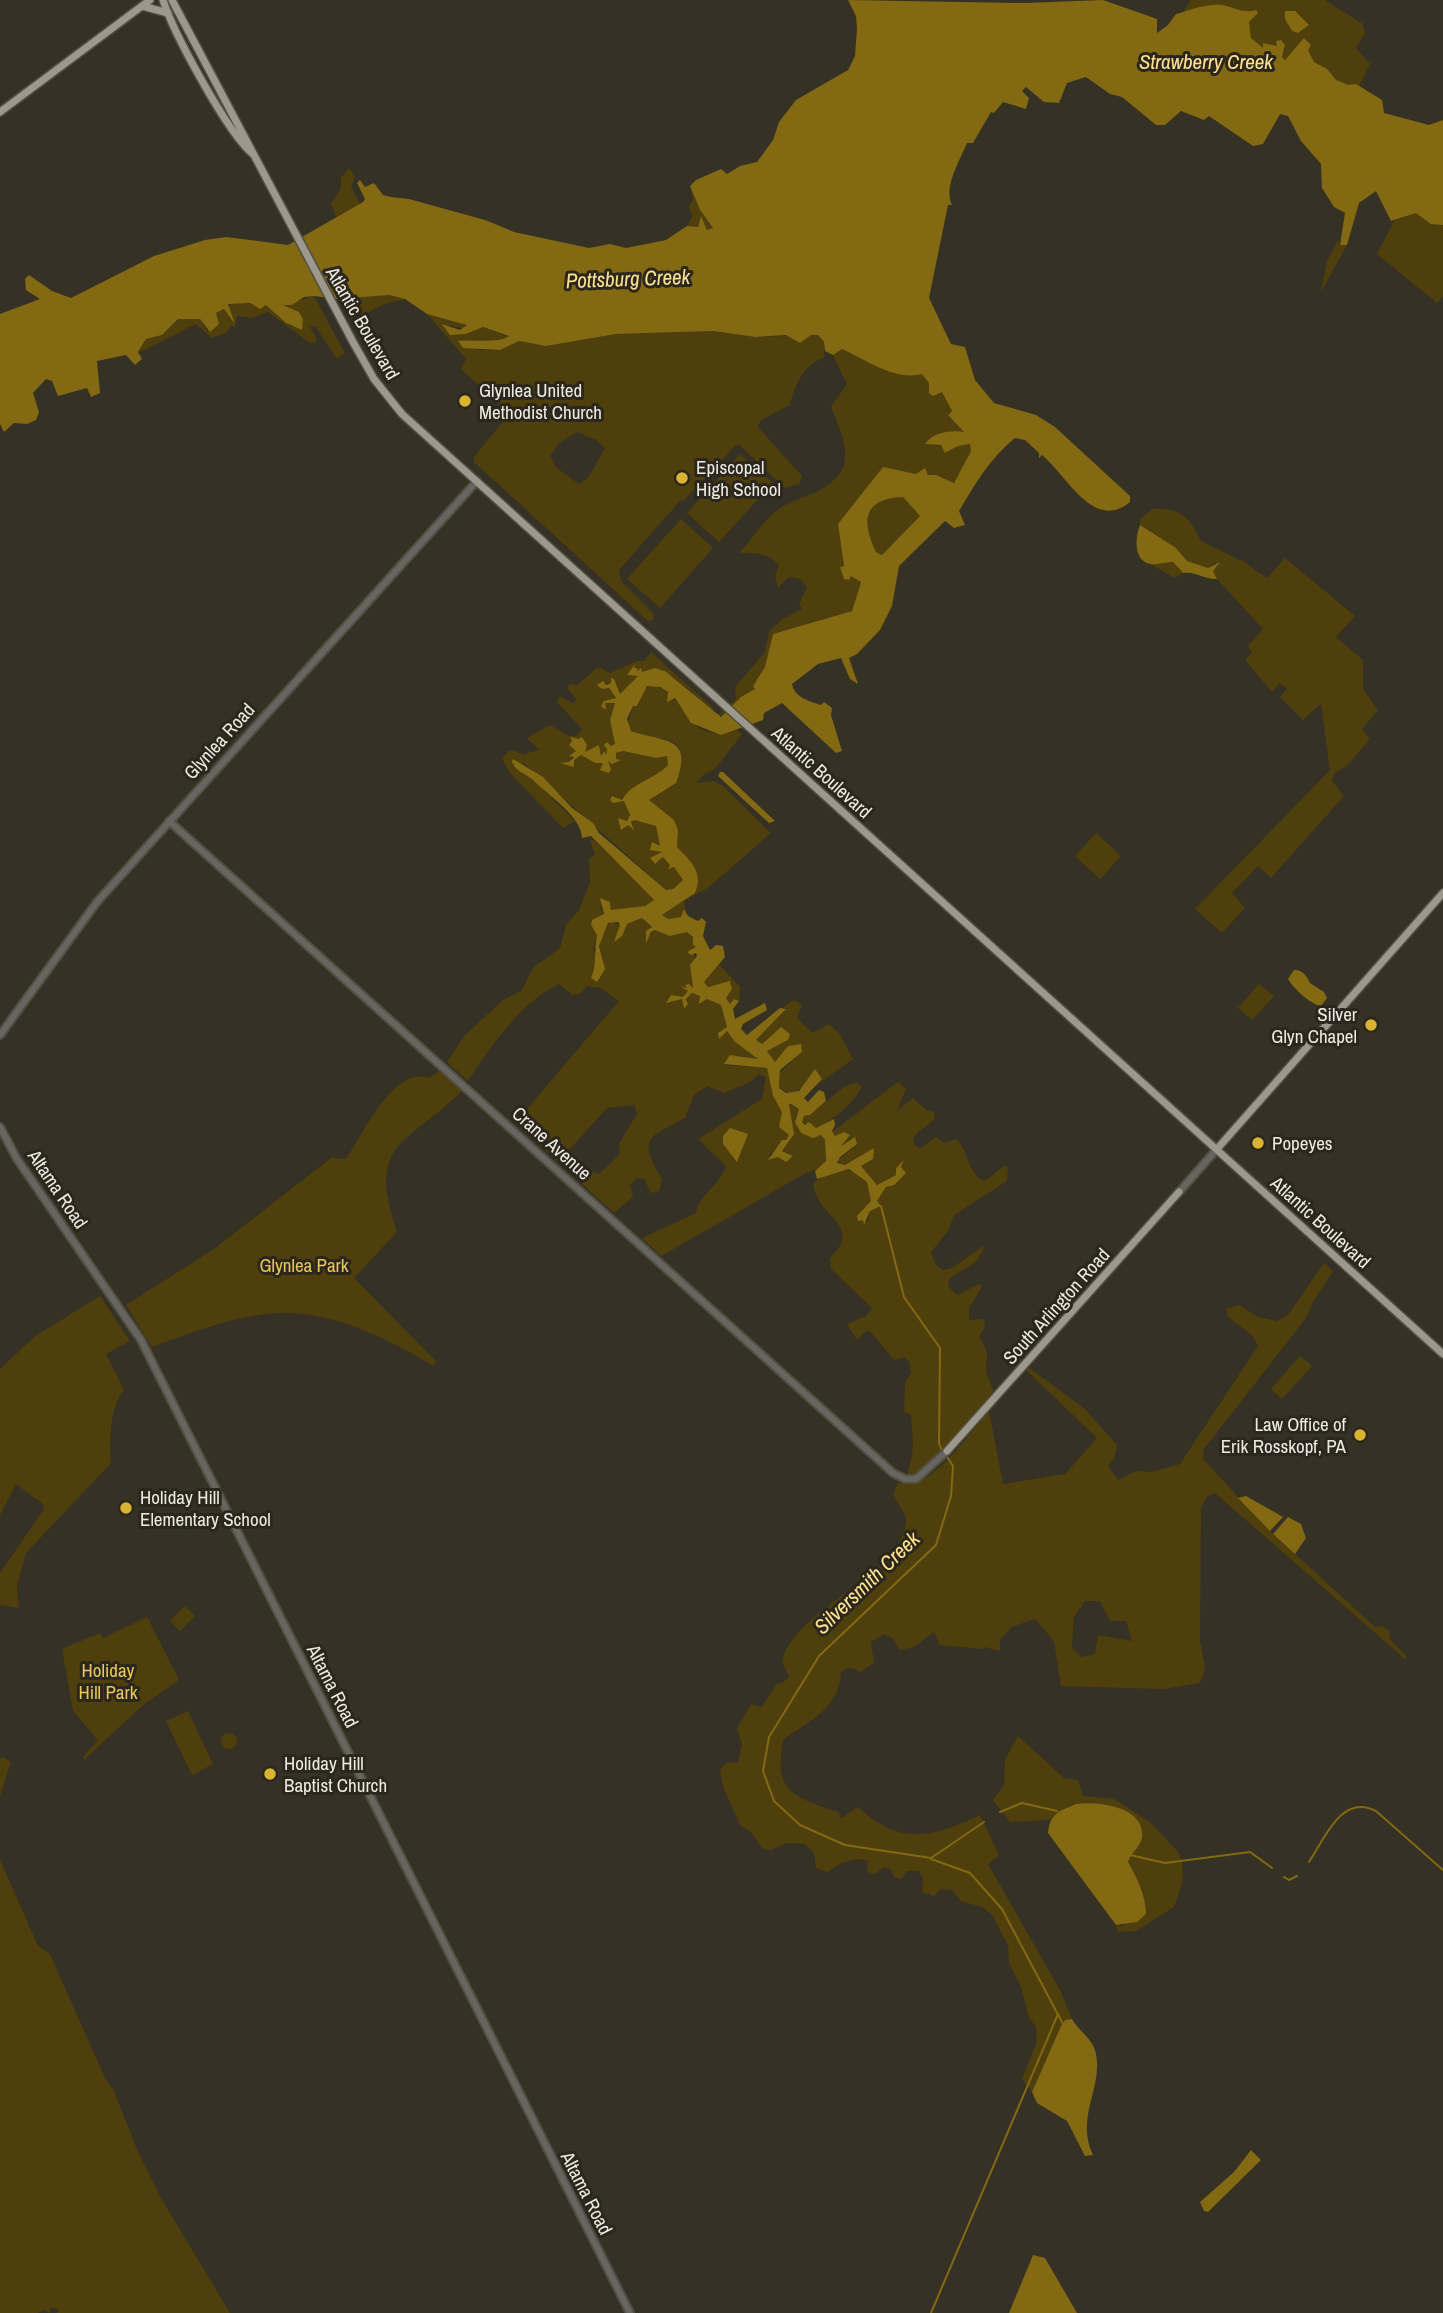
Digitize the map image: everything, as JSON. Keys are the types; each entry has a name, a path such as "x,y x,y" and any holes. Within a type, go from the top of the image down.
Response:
{"main road":[{"path":"0,112 150,0"},
{"name":"Atlantic Boulevard","path":"163,0 223,115 245,148 254,155"},
{"name":"Atlantic Boulevard","path":"172,0 250,143 333,305 385,393 409,420 1443,1354"},
{"path":"142,6 169,14"},
{"path":"1217,1150 1443,893"},
{"name":"South Arlington Road","path":"945,1454 1179,1192"}],"street":[{"name":"Glynlea Road","path":"0,1035 97,902 477,481"},
{"name":"Crane Avenue","path":"169,821 893,1472 905,1479 916,1479"},
{"name":"Altama Road","path":"0,1127 17,1159 141,1340 630,2313"},
{"name":"South Arlington Road","path":"1179,1192 1217,1150"},
{"name":"South Arlington Road","path":"916,1479 945,1454"}],"green space":[{"path":"1191,0 1325,0 1363,24 1365,34 1356,48 1370,64 1358,88 1382,100 1384,113 1291,54 1285,60 1282,57 1285,48 1276,43 1285,65 1277,71 1183,12"},
{"path":"349,168 355,176 351,187 360,204 336,217 331,204 341,188 341,178"},
{"path":"690,186 700,210 713,228 707,230 700,217 698,227 687,226 692,217 689,206 693,200"},
{"path":"1415,209 1443,221 1443,296 1437,303 1377,254 1394,221 1415,213"},
{"path":"1338,240 1340,245 1347,245 1321,292 1327,261"},
{"path":"389,295 405,299 382,305 355,320 342,297"},
{"path":"314,296 345,353 337,359 315,326 310,327 317,339 315,343 310,343 268,312 251,318 237,316 235,327 231,326 227,332 212,338 196,324 138,353 146,339 162,335 178,319 200,319 207,331 219,324 216,313 224,309 235,323 228,307 232,303 265,304 290,326 299,328 291,308 283,305"},
{"name":"Episcopal High School","path":"427,314 465,323 465,329 442,324 466,334 483,327 509,337 477,350 500,350 519,341 546,346 616,334 713,331 755,337 818,335 824,342 824,358 806,370 794,390 790,405 761,420 758,427 802,476 799,484 785,488 739,445 735,446 684,500 680,501 619,570 621,581 654,614 653,620 648,621 474,462 474,457 502,423 505,410 461,369 466,359","holes":["577,432 596,440 605,448 588,478 579,484 557,468 550,456 559,443"]},
{"path":"842,349 891,371 922,373 936,393 942,392 952,411 948,414 965,433 934,446 941,445 946,453 958,446 970,444 971,451 954,483 936,475 928,475 925,469 838,524 844,566 841,566 861,581 852,611 773,634 765,667 753,686 755,689 719,717 715,715 720,714 736,699 735,687 765,652 769,632 782,619 802,609 799,604 807,587 800,579 789,577 778,587 775,576 779,565 760,554 739,553 774,513 787,504 829,485 844,466 844,445 831,407 847,384 833,355"},
{"path":"740,454 773,483 719,542 687,513"},
{"path":"903,497 920,516 883,555 876,552 871,541 867,521 869,513 880,502"},
{"path":"1152,509 1170,510 1182,515 1201,541 1244,562 1267,578 1285,558 1355,616 1336,637 1363,660 1363,689 1378,710 1362,729 1370,739 1347,766 1334,773 1332,781 1344,796 1271,878 1258,866 1232,893 1245,908 1222,933 1195,909 1330,770 1321,704 1303,720 1280,697 1287,689 1280,683 1272,692 1245,660 1252,652 1248,646 1263,629 1217,579 1213,571 1216,562 1208,568 1187,561 1176,548 1140,525 1140,519"},
{"path":"681,519 713,548 660,608 627,579"},
{"path":"1158,562 1173,562 1183,573 1175,578 1152,565"},
{"path":"651,652 713,708 712,712 662,669 642,673 641,668 637,671 633,668 629,675 639,675 620,695 611,678 611,683 598,685 609,688 616,698 605,701 604,706 605,703 615,703 610,720 615,744 611,746 607,743 607,753 601,756 599,745 592,751 585,752 583,741 571,737 572,742 569,745 576,751 569,762 561,762 575,766 574,760 581,755 604,763 609,773 607,761 616,759 616,753 623,751 656,758 667,756 668,765 663,771 632,789 622,800 610,800 625,801 630,817 628,821 619,820 621,826 634,820 656,826 660,847 654,844 662,853 656,864 663,857 681,874 683,880 673,889 666,890 524,763 519,771 532,779 575,821 563,828 510,773 502,758 510,750 524,754 539,750 527,738 550,725 569,736 576,736 582,729 557,702 559,696 572,703 577,700 567,688 570,684 577,685 598,667 610,673 637,661 644,661"},
{"path":"652,685 673,697 695,725 705,731 719,733 737,730 742,734 715,769 703,775 697,783 714,781 723,786 771,833 709,887 684,901 682,917 668,919 662,915 695,893 697,880 677,847 678,830 649,800 676,783 681,751 676,744 668,740 636,733 627,726 633,706 638,706 644,689"},
{"path":"1096,833 1121,856 1100,879 1075,856"},
{"path":"594,840 654,900 645,906 611,911 611,904 600,906 604,916 592,920 591,925 597,934 593,951 603,959 600,938 604,929 612,922 620,925 615,941 627,924 642,918 652,928 648,930 650,935 655,930 668,934 687,932 694,937 693,988 681,987 689,991 683,997 671,1000 682,999 688,1006 687,996 695,993 700,996 701,1003 707,999 721,1005 727,1027 724,1033 727,1031 735,1042 758,1059 735,1055 725,1065 767,1068 773,1096 783,1112 779,1127 789,1135 793,1127 789,1104 799,1109 795,1118 806,1135 823,1136 827,1148 824,1166 804,1174 661,1256 642,1238 696,1213 701,1201 719,1180 726,1166 698,1139 762,1099 766,1077 759,1074 750,1082 724,1093 708,1086 694,1095 685,1118 661,1131 650,1141 650,1156 662,1180 659,1191 650,1193 645,1179 637,1178 630,1185 633,1197 614,1213 582,1184 589,1171 599,1174 620,1154 619,1144 637,1114 634,1105 607,1108 558,1162 515,1123 619,1001 601,988 587,986 580,994 573,995 559,984 520,1013 468,1081 447,1062 465,1035 502,1001 522,990 533,968 560,948 566,925 579,910 590,882 589,859 595,854 590,841","holes":["789,1136 782,1151 791,1154 768,1156"]},
{"path":"719,964 740,987 739,1001 734,999 730,1005 726,998 732,983 708,987 704,982"},
{"path":"1259,984 1274,996 1252,1020 1238,1008"},
{"path":"794,1000 802,1005 797,1018 812,1033 829,1024 839,1033 853,1059 811,1089 822,1079 814,1070 807,1084 792,1094 779,1088 780,1073 802,1051 789,1046 775,1062 767,1051 774,1045 785,1042 773,1034 762,1044 756,1040 786,1009 783,1007"},
{"name":"Glynlea Park","path":"440,1071 462,1091 397,1148 389,1162 386,1179 397,1232 354,1278 436,1361 434,1366 358,1328 318,1316 297,1313 277,1313 229,1321 152,1347 126,1305 214,1249 331,1158 346,1159 391,1092 403,1082 415,1077 428,1078"},
{"path":"856,1082 862,1086 858,1093 836,1116 816,1128 801,1122 804,1116 810,1115 844,1087"},
{"path":"898,1082 906,1089 897,1111 913,1098 926,1110 934,1112 935,1118 913,1139 915,1146 921,1148 936,1137 944,1143 956,1139 971,1168 985,1181 1004,1166 1008,1167 1007,1181 954,1215 948,1231 931,1252 936,1265 943,1270 952,1268 983,1246 984,1249 976,1262 950,1278 948,1286 957,1295 979,1284 982,1286 969,1309 969,1320 985,1319 984,1329 979,1336 987,1352 986,1372 994,1392 930,1464 915,1475 907,1474 913,1438 911,1415 904,1412 905,1382 911,1373 910,1362 904,1357 894,1360 871,1332 866,1331 857,1340 847,1324 866,1316 872,1308 831,1269 830,1258 843,1237 836,1221 816,1195 813,1183 830,1173 852,1170 867,1182 871,1201 862,1214 864,1222 868,1221 870,1211 879,1205 877,1201 886,1187 906,1173 901,1167 904,1160 896,1168 896,1175 877,1185 861,1166 873,1159 873,1149 840,1166 838,1160 857,1144 849,1140 841,1146 847,1138 841,1134 835,1136 832,1132"},
{"path":"1324,1263 1333,1271 1306,1318 1204,1449 1203,1459 1270,1531 1375,1627 1383,1626 1390,1632 1389,1638 1406,1656 1406,1660 1215,1493 1207,1497 1201,1507 1200,1641 1205,1668 1200,1683 1164,1689 1061,1686 1054,1641 1035,1619 1012,1627 1000,1639 1000,1651 984,1647 940,1645 934,1632 914,1647 900,1650 892,1638 884,1634 871,1642 874,1663 861,1672 848,1667 841,1672 835,1696 829,1705 783,1740 781,1772 790,1790 809,1802 838,1812 842,1818 858,1807 888,1828 916,1834 946,1829 980,1815 999,1855 988,1864 1061,1992 1072,2019 1065,2020 1061,2026 1032,2092 1022,2079 1037,2041 1036,2027 1029,2018 1021,1987 1009,1963 1008,1945 992,1915 982,1907 961,1901 952,1890 941,1889 934,1896 922,1892 923,1879 919,1871 907,1871 901,1879 894,1877 891,1869 884,1867 875,1874 867,1872 868,1861 857,1859 842,1863 828,1872 816,1868 814,1853 805,1844 787,1843 771,1850 762,1848 752,1833 740,1825 722,1784 720,1769 726,1763 738,1762 742,1744 737,1728 751,1704 762,1707 776,1685 789,1676 782,1662 791,1643 806,1625 885,1561 899,1543 906,1523 905,1515 893,1494 898,1483 911,1484 936,1471 989,1411 1003,1484 1065,1474 1097,1438 1026,1370 1028,1367 1085,1409 1117,1445 1114,1458 1108,1466 1118,1480 1136,1471 1152,1472 1180,1464 1258,1346 1252,1335 1228,1317 1226,1309 1239,1305 1258,1317 1277,1321 1288,1315","holes":["1085,1601 1100,1601 1110,1621 1126,1621 1132,1641 1098,1635 1095,1654 1081,1657 1072,1648 1074,1617"]},
{"path":"100,1296 130,1341 106,1354 124,1390 113,1415 111,1463 26,1553 17,1585 19,1608 0,1605 0,1573 44,1509 43,1504 16,1484 0,1515 0,1369 34,1337"},
{"path":"1300,1356 1312,1366 1282,1399 1271,1389"},
{"path":"185,1606 195,1616 180,1631 170,1621"},
{"name":"Holiday Hill Park","path":"147,1617 179,1680 143,1705 84,1760 83,1757 98,1740 73,1711 62,1649 100,1633 103,1638"},
{"path":"188,1711 213,1764 192,1775 166,1721"},
{"path":"229,1733 235,1735 235,1747 229,1749 223,1747 221,1741 223,1735"},
{"path":"1018,1736 1064,1778 1078,1780 1083,1796 1114,1799 1150,1822 1179,1853 1183,1880 1174,1907 1136,1931 1118,1932 1116,1925 1122,1926 1146,1906 1142,1889 1128,1862 1139,1844 1134,1817 1124,1811 1102,1804 1079,1804 1058,1812 1049,1820 1010,1822 993,1800 1004,1785 1005,1760"},
{"path":"0,1758 11,1762 0,1796"},
{"path":"0,1860 38,1946 50,1954 161,2198 230,2313 56,2313 60,2310 50,2307 50,2313 43,2310 38,2313 0,2313"}],"water":[{"path":"848,0 1025,3 1103,0 1157,19 1157,33 1168,25 1176,14 1199,7 1216,5 1243,11 1256,10 1258,13 1249,22 1251,38 1263,48 1263,43 1277,46 1276,41 1281,40 1285,45 1282,57 1285,60 1304,38 1311,45 1308,50 1314,62 1327,69 1336,80 1348,85 1356,84 1382,100 1384,113 1429,125 1443,120 1443,225 1431,224 1416,213 1391,221 1376,191 1359,203 1347,245 1340,245 1345,213 1334,207 1322,188 1321,164 1301,141 1288,116 1280,114 1263,144 1253,146 1209,116 1204,120 1181,111 1165,125 1156,125 1122,97 1110,94 1086,77 1067,83 1059,103 1044,102 1026,87 1022,91 1029,98 1026,109 1003,102 994,113 991,112 973,143 967,143 954,174 950,191 952,205 948,205 929,298 951,344 965,347 975,380 994,403 1036,415 1055,427 1130,496 1130,502 1117,509 1105,510 1093,506 1082,498 1042,455 1039,458 1039,453 1025,440 1015,438 1006,445 977,481 959,511 965,525 954,528 945,521 899,566 892,606 880,630 857,654 849,658 858,684 850,679 841,658 818,664 792,684 796,693 803,698 821,705 824,702 832,708 831,715 842,751 836,753 782,703 764,713 763,720 721,735 691,723 675,698 667,702 668,692 660,687 647,686 637,706 633,706 627,719 631,731 665,740 679,749 681,767 676,783 649,800 674,820 678,830 677,847 694,867 698,878 695,893 662,915 668,919 681,917 684,909 688,916 698,921 702,918 706,922 703,936 710,950 716,945 723,946 725,957 704,982 708,987 730,981 732,989 726,998 730,1004 734,999 739,1001 733,1009 735,1019 765,1003 767,1010 743,1024 741,1029 747,1035 780,1008 786,1009 756,1040 762,1044 781,1027 790,1034 788,1040 767,1051 775,1062 788,1046 801,1044 802,1052 780,1070 779,1088 786,1093 799,1091 815,1069 822,1079 804,1098 808,1102 819,1090 824,1092 826,1101 810,1115 804,1116 802,1122 805,1125 809,1122 816,1128 834,1119 832,1131 835,1136 844,1132 850,1135 841,1146 855,1137 857,1144 840,1157 837,1163 845,1165 874,1148 873,1159 861,1166 877,1185 896,1175 896,1168 904,1160 901,1167 906,1173 894,1185 886,1187 877,1201 881,1206 870,1211 864,1225 863,1220 858,1221 857,1216 871,1201 867,1182 849,1169 817,1179 815,1171 826,1161 825,1140 821,1135 813,1138 801,1133 795,1122 799,1109 791,1104 794,1134 782,1151 793,1156 786,1162 778,1157 768,1160 782,1140 786,1140 789,1135 779,1127 782,1112 773,1096 767,1068 724,1064 730,1055 758,1059 735,1042 727,1031 719,1039 718,1033 727,1027 721,1005 707,999 699,1004 700,996 692,993 686,999 688,1004 684,1009 682,999 666,1003 671,995 683,997 688,991 680,986 687,988 685,985 689,984 693,988 690,965 697,956 696,953 691,955 687,952 696,947 693,945 693,937 687,932 670,936 655,930 651,932 646,943 646,931 652,927 642,918 627,924 622,936 614,942 620,925 618,922 608,923 599,946 605,969 597,982 591,978 597,935 591,925 592,920 604,914 600,898 610,902 611,910 645,906 654,900 591,836 582,838 576,821 563,806 518,770 512,762 513,759 543,777 572,808 593,823 599,833 666,890 673,889 683,880 674,867 668,869 670,865 663,857 655,864 650,858 662,852 650,850 652,842 660,846 656,826 634,820 631,822 634,830 628,825 621,830 618,818 627,821 630,815 624,801 613,803 610,800 612,796 622,800 631,789 662,770 668,765 667,756 656,758 623,751 616,753 616,759 621,760 612,764 608,761 611,769 609,773 600,770 603,763 595,763 581,755 574,760 574,767 560,763 569,762 574,757 569,756 576,751 569,745 572,741 570,737 582,737 587,745 585,752 599,745 601,756 604,751 606,755 607,749 604,745 607,742 611,746 615,744 610,720 615,703 605,703 606,710 601,706 604,701 616,698 609,688 602,689 597,685 603,681 606,685 611,683 611,678 614,679 620,694 638,676 627,675 635,664 634,668 637,668 637,671 641,668 642,672 655,668 665,671 721,717 741,697 755,689 753,686 765,667 773,634 852,611 861,582 851,576 849,580 844,579 840,567 844,566 838,524 883,467 916,474 925,468 928,475 936,475 954,483 971,451 970,444 958,446 945,453 941,445 925,444 943,433 964,432 948,415 952,411 942,392 933,396 929,393 929,383 922,374 901,375 891,372 842,349 833,355 825,351 824,342 818,335 811,335 800,343 786,335 755,337 713,331 616,334 546,346 519,341 500,350 463,348 458,341 492,341 509,336 483,327 466,334 450,335 442,324 460,330 467,325 427,314 405,299 389,295 337,299 314,296 304,297 292,305 283,305 299,312 303,319 302,330 286,323 266,305 260,309 250,303 228,304 235,324 224,309 216,313 219,324 210,332 200,319 178,319 162,335 146,339 138,352 142,359 135,365 126,355 97,361 100,393 91,397 87,388 58,396 52,381 46,379 33,393 39,412 36,420 27,424 14,423 4,432 0,424 0,314 40,299 26,290 25,279 29,275 52,291 71,298 154,256 205,240 226,237 288,245 363,202 365,199 357,183 360,180 365,187 374,183 383,195 409,199 485,220 514,232 589,248 610,244 626,248 666,240 687,226 698,227 701,216 707,230 713,228 700,210 690,186 696,180 721,169 727,174 740,166 757,162 773,140 779,122 796,100 848,70 855,56 856,16","holes":["903,497 920,516 882,555 876,552 867,521 873,507 880,502"]},
{"path":"1285,11 1295,11 1309,25 1298,33 1292,31 1285,19"},
{"path":"1140,525 1176,548 1187,561 1208,568 1220,562 1213,571 1217,579 1183,573 1173,562 1145,562 1138,554 1137,548"},
{"path":"720,772 775,821 769,823 718,776"},
{"path":"1294,970 1302,972 1310,983 1324,992 1327,998 1321,1006 1307,999 1288,979"},
{"path":"730,1128 748,1134 737,1162 723,1144 723,1136"},
{"path":"1246,1496 1283,1517 1270,1531 1238,1498"},
{"path":"1288,1517 1301,1524 1306,1538 1295,1554 1273,1534"},
{"path":"1076,1804 1118,1808 1128,1812 1141,1827 1141,1841 1128,1862 1146,1907 1146,1914 1137,1922 1116,1925 1048,1833 1053,1817"},
{"path":"1072,2019 1092,2044 1096,2054 1096,2079 1087,2128 1093,2155 1085,2156 1067,2121 1037,2103 1032,2092 1061,2026 1065,2020"},
{"path":"1251,2150 1261,2160 1208,2212 1204,2211 1200,2202 1234,2172"},
{"path":"1033,2255 1045,2258 1077,2313 1009,2313"}],"waterway":[{"name":"Silversmith Creek","path":"881,1206 904,1297 940,1348 939,1443 942,1451"},
{"name":"Silversmith Creek","path":"946,1455 953,1466 951,1496 936,1545 819,1656 769,1737 763,1771 774,1801 800,1825 845,1845 931,1858 984,1822"},
{"name":"Silversmith Creek","path":"1000,1812 1022,1803 1057,1811"},
{"name":"Silversmith Creek","path":"1309,1862 1336,1821 1353,1808 1364,1807 1376,1811 1443,1870"},
{"name":"Silversmith Creek","path":"1130,1855 1165,1863 1250,1852 1272,1868"},
{"path":"931,1859 970,1873 1002,1909 1063,2024"},
{"name":"Silversmith Creek","path":"1284,1877 1289,1880 1297,1876"},
{"path":"931,2313 1058,2014"}],"place":[{"name":"Glynlea United Methodist Church","path":"465,401"},
{"name":"Episcopal High School","path":"682,478"},
{"name":"Silver Glyn Chapel","path":"1371,1025"},
{"name":"Popeyes","path":"1258,1143"},
{"name":"Law Office of Erik Rosskopf, PA","path":"1360,1435"},
{"name":"Holiday Hill Elementary School","path":"126,1508"},
{"name":"Holiday Hill Baptist Church","path":"270,1774"}],"water label":[{"name":"Strawberry Creek","path":"1206,62"},
{"name":"Pottsburg Creek","path":"628,279"}]}
